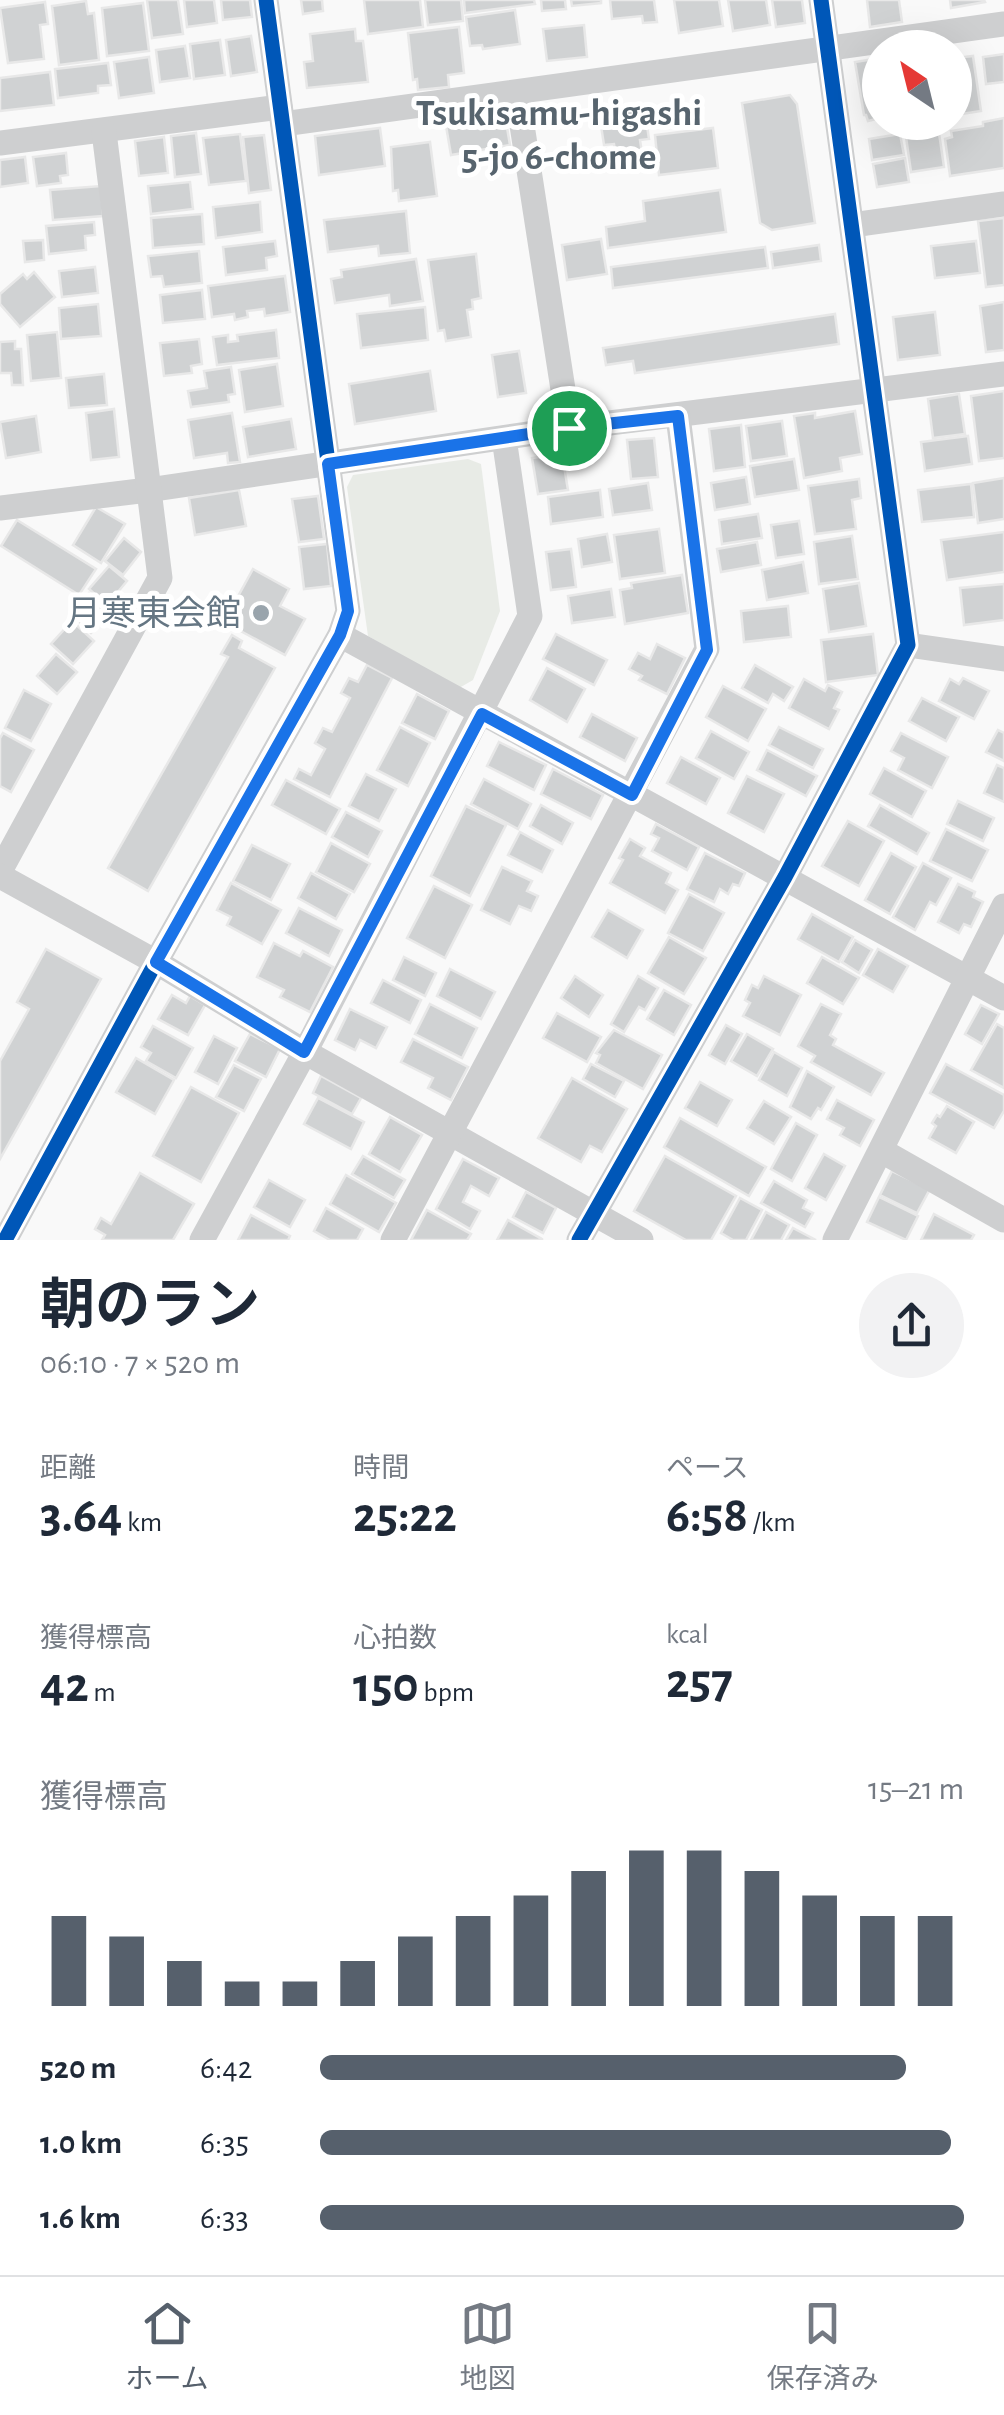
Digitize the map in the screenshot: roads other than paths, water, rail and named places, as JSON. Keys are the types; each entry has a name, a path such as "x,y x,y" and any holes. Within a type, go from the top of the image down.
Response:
{"street":[{"path":"5,1240 340,635 348,611 266,0"},
{"path":"578,1240 784,877 908,645 821,0"},
{"path":"0,143 517,93 1004,24"},
{"path":"517,93 569,428"},
{"path":"104,132 160,578 0,873 304,1052 641,1240"},
{"path":"852,224 1004,204"},
{"path":"0,508 569,428 1004,374"},
{"path":"393,1240 707,650 678,416"},
{"path":"202,1240 482,714 530,616 504,438"},
{"path":"340,635 1004,998"},
{"path":"908,645 1004,659"},
{"path":"835,1240 1004,906"},
{"path":"882,1151 1004,1220"}],"place":[{"name":"月寒東会館","path":"261,613"}],"district":[{"name":"Tsukisamu-higashi 5-jo 6-chome","path":"559,134"}]}
